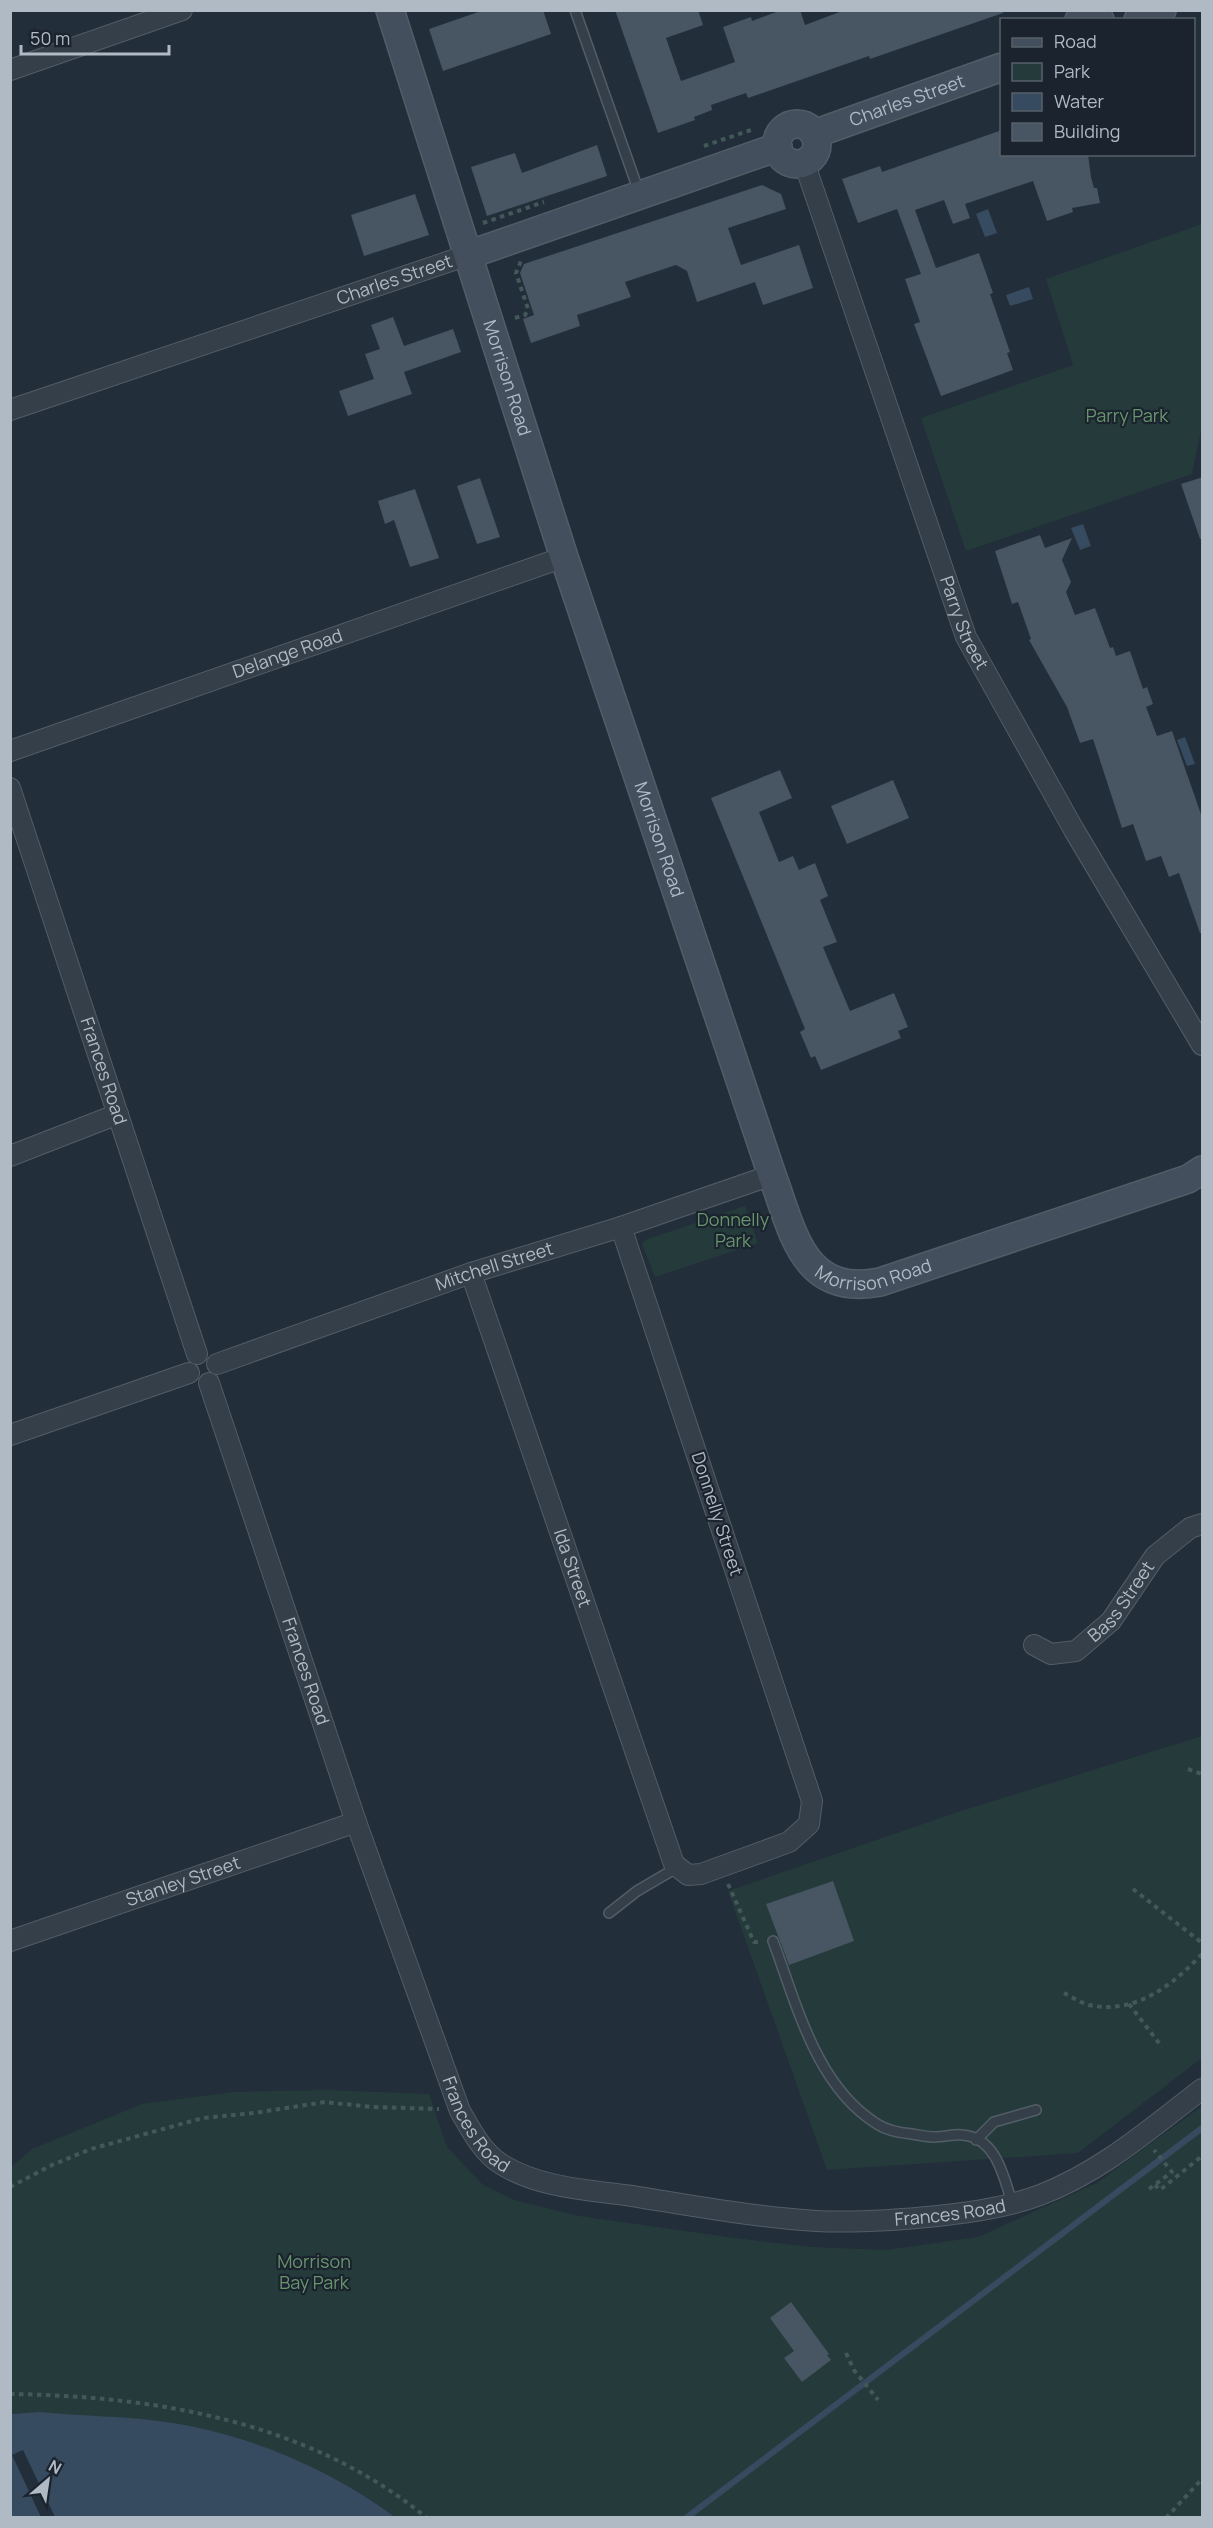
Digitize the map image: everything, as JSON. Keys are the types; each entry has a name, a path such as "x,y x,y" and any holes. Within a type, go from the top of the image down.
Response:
{"street":[{"path":"10,70 182,10"},
{"name":"Morrison Road","path":"390,10 564,557 772,1175 801,1252 816,1270 832,1281 864,1285 912,1272 1198,1176"},
{"path":"1143,18 1162,10"},
{"name":"Charles Street","path":"814,134 1000,68"},
{"path":"791,125 804,125 817,139 816,151 804,162 790,162 784,159 778,147 780,134 791,125"},
{"name":"Charles Street","path":"10,410 778,147"},
{"name":"Parry Street","path":"804,162 966,637 1074,830 1203,1045"},
{"name":"Delange Road","path":"10,751 564,557"},
{"name":"Frances Road","path":"10,788 197,1354"},
{"path":"10,1156 118,1114"},
{"name":"Mitchell Street","path":"218,1364 471,1273 621,1227 772,1175"},
{"name":"Donnelly Street","path":"621,1227 812,1801 809,1824 789,1842 701,1874 688,1875 676,1865"},
{"name":"Ida Street","path":"471,1273 676,1865"},
{"path":"197,1354 207,1354 218,1364 217,1374 209,1383 197,1383 189,1373 190,1361 197,1354"},
{"path":"10,1435 189,1373"},
{"name":"Frances Road","path":"209,1383 356,1822 460,2111 476,2139 499,2163 539,2180 739,2214 818,2221 910,2219 970,2212 1012,2203 1040,2195 1073,2181 1106,2162 1203,2089"},
{"name":"Bass Street","path":"1034,1645 1051,1654 1076,1651 1111,1621 1155,1556 1190,1528 1203,1524"},
{"name":"Stanley Street","path":"10,1941 356,1822"}],"lane":[{"path":"575,10 640,194"},
{"path":"609,1913 676,1865"},
{"path":"772,1941 810,2038 830,2077 850,2102 879,2125 906,2133 935,2137 963,2134 987,2145 1001,2167 1012,2203"},
{"path":"976,2140 994,2122 1035,2110"}],"path":[{"path":"515,318 525,315 528,309 516,273 521,261"},
{"path":"1188,1769 1203,1774"},
{"path":"730,1889 754,1942"},
{"path":"1133,1890 1203,1943"},
{"path":"1064,1993 1089,2005 1121,2006 1148,1999 1171,1985 1203,1954"},
{"path":"1129,2004 1162,2047"},
{"path":"10,2187 52,2165 91,2149 203,2118 325,2102 460,2111"},
{"path":"1149,2189 1172,2172 1153,2148"},
{"path":"1155,2185 1160,2190 1203,2156"},
{"path":"846,2353 854,2370 878,2400"},
{"path":"10,2394 127,2400 226,2419 270,2433 327,2456 376,2483 427,2517"},
{"path":"1166,2517 1203,2479"}],"green space":[{"name":"Parry Park","path":"1202,224 1202,426 1192,474 966,551 921,418 1073,365 1046,279"},
{"name":"Donnelly Park","path":"745,1206 758,1243 655,1277 642,1244 645,1240"},
{"path":"1202,1736 1202,2058 1078,2153 827,2170 728,1891 955,1813"},
{"name":"Morrison Bay Park","path":"327,2090 429,2094 447,2147 483,2185 514,2200 579,2216 735,2238 811,2247 886,2250 978,2237 1097,2183 1202,2106 1202,2517 395,2517 342,2482 313,2468 254,2444 223,2435 152,2420 11,2414 11,2167 32,2149 142,2104 234,2092"}],"water":[{"path":"988,209 997,233 985,237 976,214"},
{"path":"1029,287 1033,299 1010,306 1006,295"},
{"path":"1083,524 1091,546 1080,550 1071,528"},
{"path":"1185,737 1195,764 1187,766 1177,740"},
{"path":"40,2412 159,2421 191,2426 253,2443 283,2454 342,2482 395,2517 11,2518 11,2414"}],"pier":[{"path":"23,2450 55,2517 41,2517 12,2455"}],"building":[{"path":"484,10 543,10 551,34 443,71 429,29"},
{"path":"615,10 698,10 703,25 666,38 681,81 735,62 723,27 751,17 752,21 782,10 800,10 805,25 845,10 1003,10 1003,13 748,98 746,93 711,105 712,110 694,117 695,120 658,133"},
{"path":"1000,131 1000,156 1088,156 1091,177 1094,188 1097,188 1100,203 1072,208 1073,212 1047,221 1033,181 965,204 970,218 953,224 944,200 915,210 936,268 979,253 993,293 990,294 1010,352 1007,353 1013,370 941,396 914,324 920,322 905,279 921,274 897,209 858,223 842,179 880,166 882,172"},
{"path":"597,145 607,176 487,216 471,167 515,153 522,173"},
{"path":"762,185 781,194 786,209 728,228 741,265 799,245 813,288 763,305 755,282 697,302 687,271 676,265 625,282 631,297 577,315 580,326 531,343 523,319 534,315 520,273 524,264"},
{"path":"415,194 429,235 364,256 351,215"},
{"path":"393,317 404,346 453,329 461,352 404,372 412,394 348,416 339,391 374,379 365,354 380,349 371,325"},
{"path":"1203,477 1203,539 1200,539 1181,484"},
{"path":"480,478 500,537 477,544 457,486"},
{"path":"415,489 439,558 410,567 394,520 385,524 378,501"},
{"path":"1040,535 1045,548 1072,538 1062,560 1071,582 1066,592 1075,615 1095,608 1110,648 1113,647 1116,656 1130,651 1143,689 1147,687 1153,704 1146,707 1157,736 1172,731 1203,820 1203,933 1200,933 1179,873 1169,877 1161,856 1146,861 1133,824 1122,828 1093,739 1080,743 1067,707 1029,640 1031,639 1018,602 1012,604 995,551"},
{"path":"780,770 792,798 759,812 779,862 793,856 799,870 815,863 828,896 820,900 837,942 823,947 850,1011 894,993 908,1027 898,1031 901,1038 821,1070 815,1056 811,1058 800,1032 805,1029 711,798"},
{"path":"893,780 909,818 847,844 831,806"},
{"path":"833,1881 854,1941 789,1965 766,1904"},
{"path":"791,2302 831,2360 802,2382 784,2358 794,2351 770,2318"}],"waterway":[{"path":"686,2518 1202,2128"}]}
